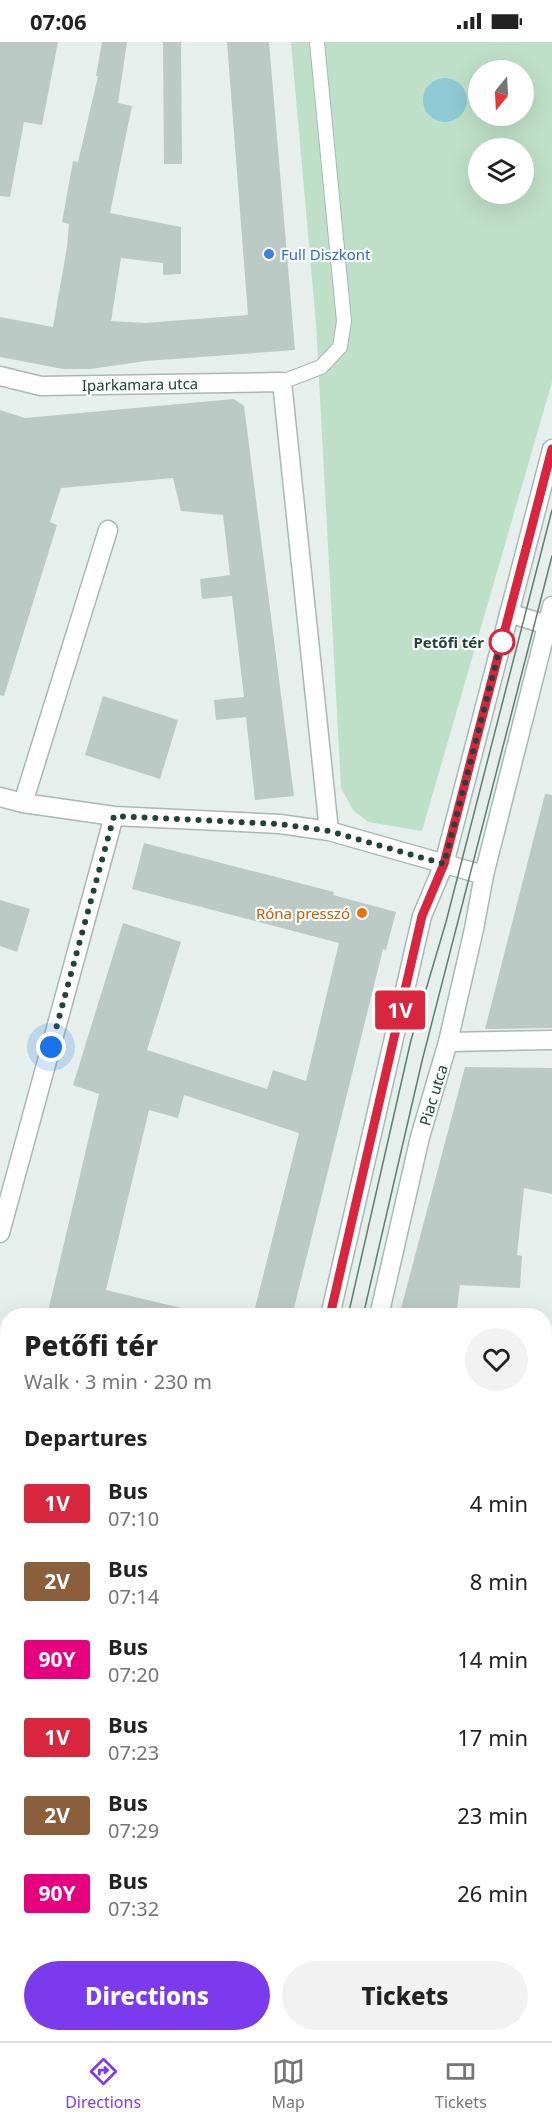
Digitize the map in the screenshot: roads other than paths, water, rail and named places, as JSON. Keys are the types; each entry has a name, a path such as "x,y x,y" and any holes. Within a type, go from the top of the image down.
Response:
{"street":[{"name":"Iparkamara utca","path":"0,376 41,386 282,382"},
{"path":"282,382 329,831"},
{"path":"332,1308 422,916 444,864 552,449"},
{"path":"24,803 108,530"},
{"path":"0,797 24,803 114,816 280,824 329,831 484,874 550,625 552,606"},
{"path":"509,613 550,625"},
{"path":"0,1233 114,816"},
{"name":"Piac utca","path":"382,1308 420,1137 448,1042 474,930 484,874"},
{"path":"448,1042 552,1040"}],"lane":[{"path":"282,382 321,367 340,347 344,321 317,42"}],"water":[{"path":"445,78 454,79 461,84 466,91 466,109 461,116 454,121 445,122 436,121 429,116 424,109 423,100 424,91 429,84 436,79"}],"tram line":[{"path":"350,1308 411,1040 446,922 552,510"},
{"path":"365,1308 422,1061 552,556"}],"place":[{"name":"Full Diszkont","path":"269,254"},
{"name":"Petőfi tér","path":"502,642"},
{"name":"Róna presszó","path":"362,913"}]}
